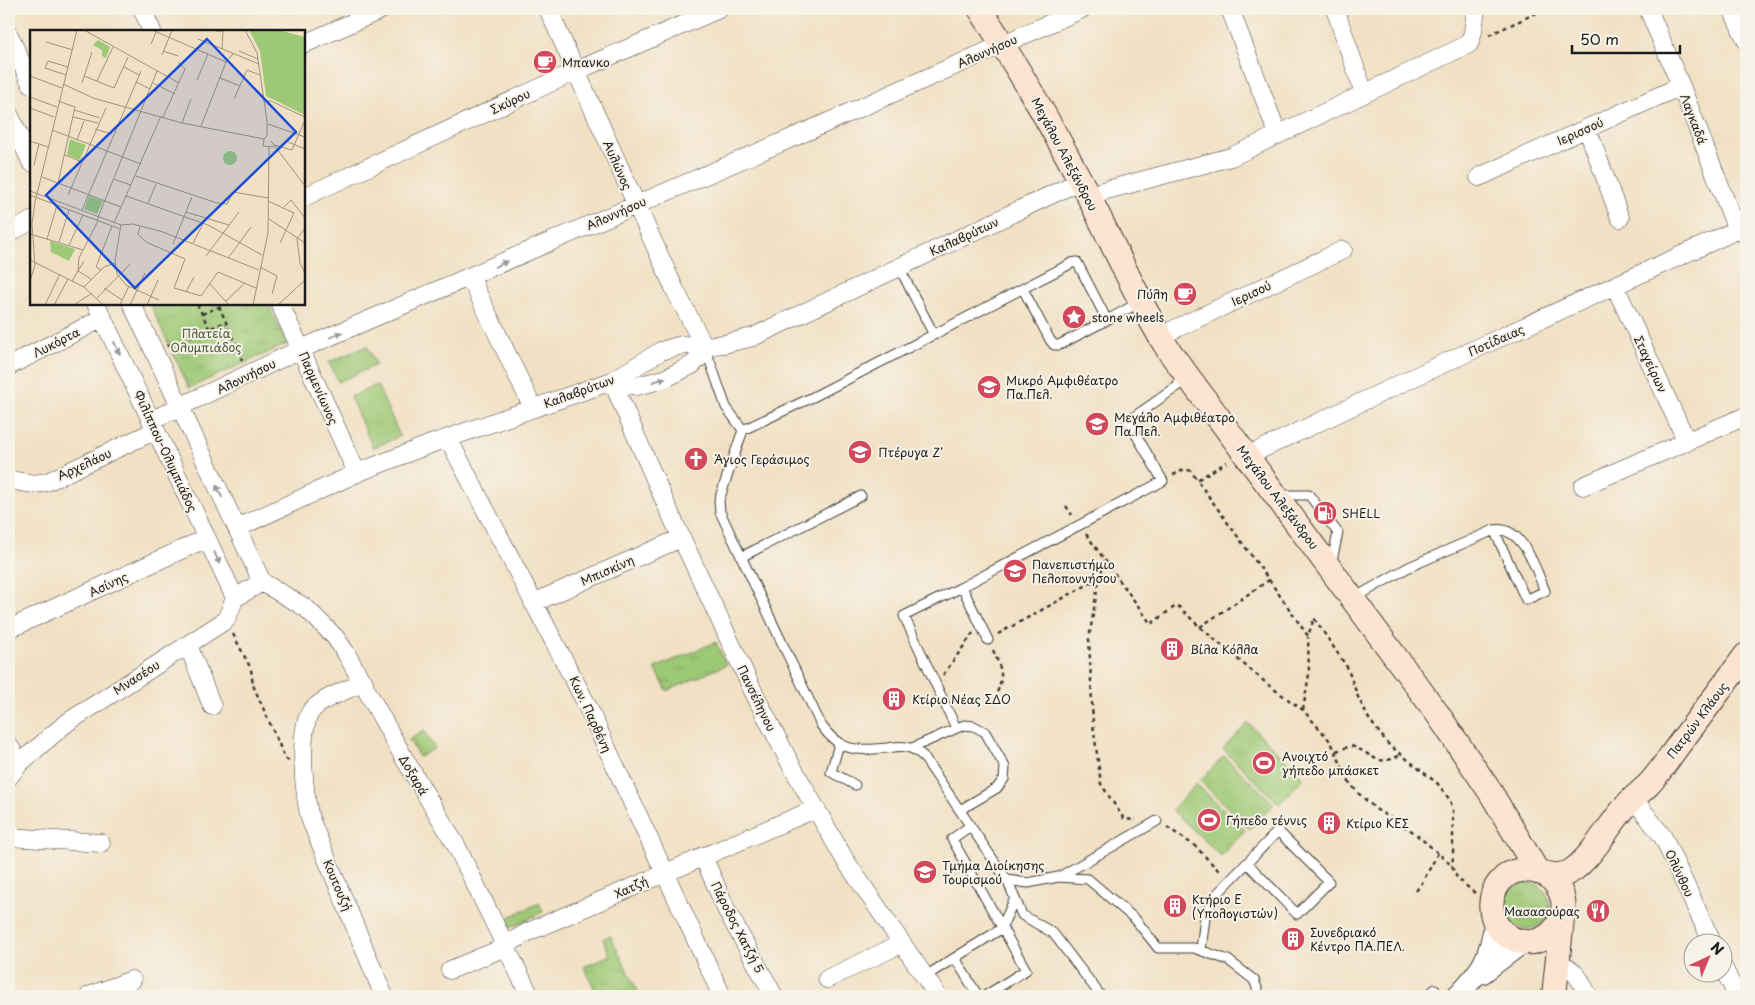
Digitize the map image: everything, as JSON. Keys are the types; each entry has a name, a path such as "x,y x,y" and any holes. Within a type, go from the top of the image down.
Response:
{"main road":[{"name":"Μεγάλου Αλεξάνδρου","path":"980,9 1041,108 1084,188 1140,302 1182,370 1354,598 1461,747 1540,872"},
{"name":"Πατρών Κλάους","path":"1648,785 1745,660"},
{"path":"1499,883 1512,873 1528,870 1551,875 1565,873 1579,864 1595,847 1626,805 1648,785"},
{"path":"1527,942 1548,936 1559,924 1563,913 1640,807 1648,785"},
{"path":"1506,818 1511,838 1511,849 1509,860 1494,890 1491,906 1495,922 1504,933 1516,940 1527,942 1539,950 1547,969 1547,996"},
{"path":"1540,872 1551,878 1561,892 1563,913 1554,996"}],"street":[{"path":"142,9 152,30"},
{"path":"305,44 381,9"},
{"name":"Αυλώνος","path":"548,9 675,290 704,346"},
{"name":"Αλοννήσου","path":"154,425 181,407 301,350 470,278 1082,9"},
{"path":"1230,9 1278,135"},
{"path":"1335,9 1364,93"},
{"path":"1469,44 1474,32 1476,9"},
{"name":"Λαγκαδά","path":"1648,9 1742,232"},
{"path":"1732,9 1746,40"},
{"name":"Σκύρου","path":"305,197 709,11"},
{"path":"9,35 30,82"},
{"name":"Καλαβρύτων","path":"236,528 357,473 428,445 612,381 661,351 682,345 704,346 733,343 752,337 899,267 1084,188 1219,162 1469,44"},
{"name":"Ιερισσού","path":"1479,177 1681,86"},
{"path":"9,116 30,160"},
{"path":"1587,128 1620,218"},
{"path":"9,233 30,222"},
{"name":"Ποτίδαιας","path":"1247,456 1440,365 1615,286 1742,232"},
{"name":"Ιερισού","path":"1160,336 1343,250"},
{"path":"470,278 533,408"},
{"name":"Σταγείρων","path":"1615,286 1687,442"},
{"path":"132,305 262,582 236,598 226,620"},
{"name":"Παρμενίωνος","path":"280,305 357,473"},
{"name":"Λυκόρτα","path":"9,366 100,311"},
{"name":"Φιλίππου-Ολυμπιάδος","path":"100,311 236,598"},
{"path":"612,381 637,386 664,379 692,365 699,358 704,346"},
{"name":"Πανσέληνου","path":"612,381 681,538 755,695 815,809 845,860 938,996"},
{"path":"1584,486 1746,416"},
{"name":"Αρχελάου","path":"9,480 34,484 47,482 154,425"},
{"name":"Κων. Παρθένη","path":"448,438 585,701 722,996"},
{"name":"Ασίνης","path":"9,629 207,538"},
{"name":"Μπισκίνη","path":"533,603 681,538"},
{"name":"Δοξαρά","path":"262,582 314,614 335,637 364,682 404,758 456,845 530,996"},
{"name":"Μνασέου","path":"9,777 20,763 69,721 226,620"},
{"path":"188,645 212,706"},
{"name":"Κουτουζή","path":"364,682 323,702 310,713 305,730 304,770 308,813 384,996"},
{"path":"9,746 20,763"},
{"name":"Ολύνθου","path":"1640,807 1663,837 1707,932"},
{"name":"Χατζή","path":"450,970 504,946 528,932 815,809"},
{"path":"9,837 100,843"},
{"name":"Πάροδος Χατζή 5","path":"702,856 727,911 774,996"},
{"path":"1457,996 1475,977 1488,956 1495,922"},
{"path":"1475,977 1527,942"},
{"path":"828,979 901,944"},
{"path":"1557,962 1574,971 1582,981 1588,996"},
{"path":"88,996 132,980"},
{"path":"1730,982 1737,996"}],"lane":[{"path":"1100,996 1053,933 1022,915 1007,880 924,756 912,748 904,746 867,750 850,748 839,744 830,737 741,558 720,512 719,500 743,430 814,397 1072,263 1076,262 1107,320"},
{"path":"899,267 934,335"},
{"path":"1023,288 1054,345 1058,345 1140,302"},
{"path":"704,346 726,407 743,430"},
{"path":"956,728 904,616 1163,481 1128,421 1178,386 1182,370"},
{"path":"741,558 861,496"},
{"path":"1354,598 1409,567 1494,530 1499,529 1507,531 1520,541 1544,590 1526,600 1494,530"},
{"path":"962,587 988,640"},
{"path":"912,748 964,725 974,726 985,732 1004,768 1004,779 996,788 960,810"},
{"path":"839,744 831,772 855,785"},
{"path":"1058,877 1157,821"},
{"path":"970,826 952,839 1001,929 1026,970 985,996"},
{"path":"1201,950 1204,917 1216,895 1278,831 1329,882 1297,914 1247,864"},
{"path":"1007,880 1028,883 1058,877 1088,879 1135,919 1158,948 1194,948 1228,960 1254,980 1260,996"},
{"path":"924,977 1001,929 1014,900"},
{"path":"955,958 978,996"},
{"path":"1428,996 1434,989"}],"path":[{"path":"1469,44 1545,9"},
{"path":"198,305 210,328"},
{"path":"202,314 222,305"},
{"path":"219,306 249,375"},
{"path":"154,351 226,322"},
{"path":"1197,480 1230,460 1247,456"},
{"path":"1163,481 1185,469 1191,471 1308,636"},
{"path":"1066,506 1151,624 1178,605 1200,627 1271,687 1302,710 1330,742 1349,782 1358,793 1378,810 1412,831 1438,853 1452,866 1457,878 1476,894"},
{"path":"1105,560 1099,578 1089,639 1093,724 1101,784 1124,819 1157,821 1195,846 1229,882"},
{"path":"994,700 1000,686 1002,670 988,640 1099,578"},
{"path":"1200,627 1268,580"},
{"path":"1302,710 1309,674 1308,636 1314,618 1347,667 1358,697 1369,719 1388,744 1438,784 1452,804 1452,866"},
{"path":"226,620 250,669 253,685 285,758 304,770"},
{"path":"936,686 980,624"},
{"path":"1336,752 1351,746 1381,761 1391,760 1400,755"},
{"path":"1743,751 1746,756"},
{"path":"1416,890 1422,883 1438,853"}],"green space":[{"name":"Πλατεία Ολυμπιάδος","path":"150,305 268,305 287,344 189,388"},
{"path":"367,346 376,365 338,382 329,362"},
{"path":"377,385 400,436 373,448 350,397"},
{"path":"716,642 726,665 667,691 655,668"},
{"name":"Ανοιχτό γήπεδο μπάσκετ","path":"1248,723 1304,778 1279,804 1223,749"},
{"path":"424,731 435,748 419,757 409,740"},
{"name":"Ανοιχτό γήπεδο μπάσκετ","path":"1224,756 1274,804 1250,829 1200,781"},
{"name":"Γήπεδο τέννις","path":"1196,784 1245,830 1221,856 1172,810"},
{"path":"1527,883 1540,887 1546,893 1550,906 1546,919 1540,925 1527,929 1514,925 1508,919 1504,906 1508,893 1514,887"},
{"path":"539,903 543,912 510,928 505,919"},
{"path":"610,935 640,996 624,996 620,988 598,996 584,967 610,955 603,939"}],"place":[{"name":"Μπανκο","path":"545,62"},
{"name":"Πύλη","path":"1185,294"},
{"name":"stone wheels","path":"1074,317"},
{"name":"Μικρό Αμφιθέατρο Πα.Πελ.","path":"989,387"},
{"name":"Μεγάλο Αμφιθέατρο Πα.Πελ.","path":"1097,424"},
{"name":"Πτέρυγα Ζ'","path":"860,452"},
{"name":"Άγιος Γεράσιμος","path":"696,459"},
{"name":"SHELL","path":"1325,513"},
{"name":"Πανεπιστήμιο Πελοποννήσου","path":"1015,571"},
{"name":"Βίλα Κόλλα","path":"1172,649"},
{"name":"Κτίριο Νέας ΣΔΟ","path":"894,699"},
{"name":"Ανοιχτό γήπεδο μπάσκετ","path":"1264,763"},
{"name":"Γήπεδο τέννις","path":"1209,820"},
{"name":"Κτίριο ΚΕΣ","path":"1329,823"},
{"name":"Τμήμα Διοίκησης Τουρισμού","path":"925,872"},
{"name":"Κτήριο Ε (Υπολογιστών)","path":"1175,906"},
{"name":"Μασασούρας","path":"1598,911"},
{"name":"Συνεδριακό Κέντρο ΠΑ.ΠΕΛ.","path":"1293,939"}]}
